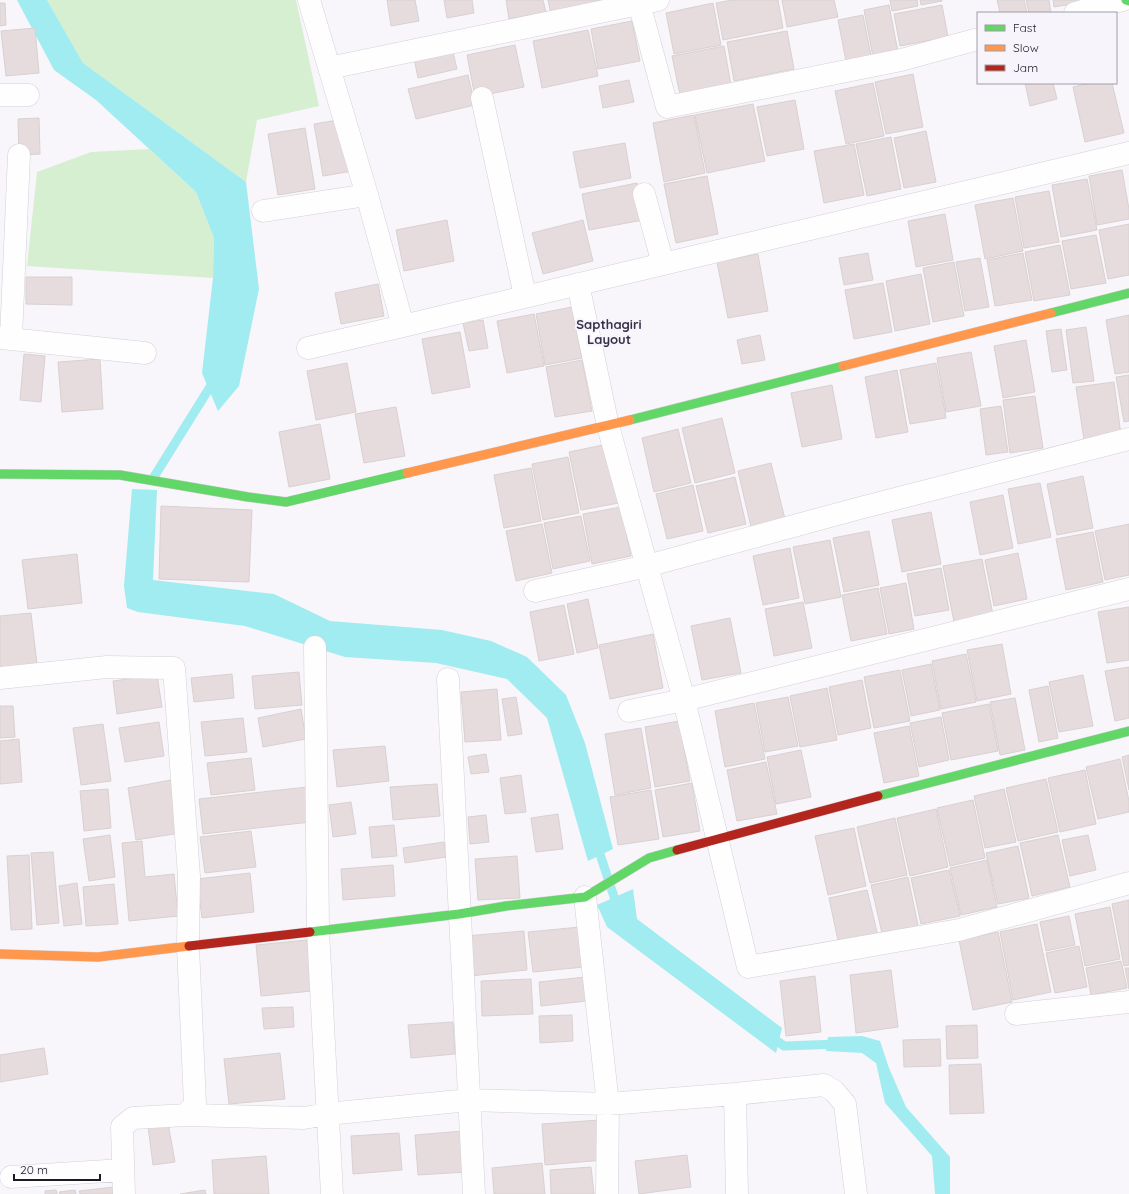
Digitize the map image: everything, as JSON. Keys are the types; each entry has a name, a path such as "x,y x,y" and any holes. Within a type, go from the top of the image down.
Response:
{"street":[{"path":"309,0 367,196 403,326"},
{"path":"1079,12 1125,0 1129,1"},
{"path":"329,68 648,2 667,107 901,60 977,39"},
{"path":"0,95 28,95"},
{"path":"482,98 526,296"},
{"path":"308,348 1129,153"},
{"path":"19,154 6,338 144,353"},
{"path":"644,194 663,264"},
{"path":"263,211 367,196"},
{"path":"578,284 608,426 684,700 748,966 959,930 1129,883"},
{"path":"0,474 120,475 286,502 608,426 1129,293"},
{"path":"535,591 647,566 860,508 1129,439"},
{"path":"629,711 684,700 1129,589"},
{"path":"315,647 318,931 332,1194"},
{"path":"0,678 107,667 174,668 189,876 188,947 195,1104 186,1115"},
{"path":"448,679 474,1194"},
{"path":"0,954 98,957 459,914 506,906 585,897 649,858 718,838 1129,731"},
{"path":"585,897 608,1104 607,1194"},
{"path":"1016,1014 1129,1002"},
{"path":"124,1194 122,1127 133,1118 186,1115 304,1118 327,1114 469,1100 608,1104 824,1085 834,1091 845,1104 856,1194"},
{"path":"735,1094 737,1194"},
{"path":"11,1177 123,1170"}],"green space":[{"path":"47,0 296,0 319,106 257,120 246,182 83,63"},
{"path":"149,149 196,192 214,238 213,278 27,266 37,172 91,152"}],"water":[{"path":"17,0 47,0 83,63 246,182 259,289 239,386 218,411 202,373 213,278 214,238 196,192 96,100 54,70"},
{"path":"132,489 157,490 153,580 274,594 330,621 442,630 491,641 527,657 566,695 585,743 613,849 588,861 547,718 507,679 436,663 345,657 245,626 138,612 127,608 124,586"},
{"path":"633,889 637,919 782,1028 776,1053 607,927 597,905"},
{"path":"862,1036 880,1041 889,1068 906,1107 950,1157 950,1194 935,1194 932,1156 885,1103 876,1063 862,1053 826,1051 828,1037"}],"building":[{"path":"387,0 415,0 419,21 391,26"},
{"path":"444,0 472,0 474,13 447,18"},
{"path":"506,0 543,0 546,12 509,19"},
{"path":"548,0 622,0 551,15"},
{"path":"732,0 778,0 783,28 723,40 716,3"},
{"path":"782,0 834,0 838,17 787,27"},
{"path":"890,0 917,0 918,6 892,11"},
{"path":"920,0 942,0 942,1 921,5"},
{"path":"997,0 1024,0 1027,12 1000,12"},
{"path":"1026,0 1049,0 1051,12 1029,12"},
{"path":"1053,0 1078,0 1078,3 1054,7"},
{"path":"0,3 5,3 6,25 0,26"},
{"path":"713,3 721,45 674,54 666,13"},
{"path":"889,5 898,52 873,57 864,10"},
{"path":"942,5 948,37 900,46 894,14"},
{"path":"863,15 871,56 846,61 838,20"},
{"path":"632,21 640,61 598,69 591,29"},
{"path":"35,28 39,73 6,76 1,31"},
{"path":"588,30 598,76 542,88 533,41"},
{"path":"787,31 794,69 734,81 727,42"},
{"path":"451,44 457,69 418,78 413,53"},
{"path":"515,45 524,87 475,97 467,55"},
{"path":"724,46 731,85 680,95 672,56"},
{"path":"913,74 923,127 886,134 875,82"},
{"path":"468,75 475,105 416,119 408,89"},
{"path":"629,80 634,102 603,108 599,86"},
{"path":"873,83 884,136 846,144 835,91"},
{"path":"1025,84 1053,84 1057,99 1030,106"},
{"path":"1086,84 1112,84 1124,133 1085,142 1073,87"},
{"path":"795,100 804,149 767,156 757,107"},
{"path":"753,104 765,161 707,173 695,115"},
{"path":"694,115 705,173 664,182 653,123"},
{"path":"39,118 40,154 19,155 18,119"},
{"path":"344,119 353,171 323,176 314,124"},
{"path":"305,128 315,189 278,195 268,134"},
{"path":"926,131 936,182 904,188 894,138"},
{"path":"891,137 901,189 867,196 856,144"},
{"path":"625,143 631,178 580,188 573,152"},
{"path":"854,144 864,195 824,203 814,151"},
{"path":"1122,170 1129,209 1129,219 1097,225 1089,176"},
{"path":"707,176 718,234 676,243 664,184"},
{"path":"1087,179 1097,230 1061,237 1052,185"},
{"path":"637,183 643,220 589,230 582,194"},
{"path":"1049,191 1059,242 1024,248 1015,197"},
{"path":"1013,198 1023,251 985,259 975,205"},
{"path":"945,214 953,260 916,267 908,221"},
{"path":"447,220 454,261 404,271 396,230"},
{"path":"583,220 593,261 543,274 532,233"},
{"path":"1129,224 1129,275 1108,279 1099,230"},
{"path":"1096,235 1106,283 1071,289 1062,241"},
{"path":"1060,245 1070,295 1034,301 1025,252"},
{"path":"868,253 873,280 844,285 839,258"},
{"path":"1023,253 1032,300 995,306 987,260"},
{"path":"758,254 768,311 728,318 717,262"},
{"path":"980,258 989,307 965,311 956,262"},
{"path":"954,262 964,316 933,322 923,268"},
{"path":"921,274 930,324 895,331 886,281"},
{"path":"26,277 72,277 72,305 26,304"},
{"path":"883,283 892,332 854,339 845,290"},
{"path":"378,284 384,316 341,324 335,293"},
{"path":"572,307 582,358 545,365 536,314"},
{"path":"534,314 544,366 507,373 497,321"},
{"path":"1129,315 1129,372 1115,374 1106,320"},
{"path":"483,320 488,348 469,351 463,323"},
{"path":"1086,327 1094,381 1073,383 1066,330"},
{"path":"1061,329 1067,370 1052,372 1046,331"},
{"path":"460,332 470,387 432,394 422,339"},
{"path":"760,335 765,360 742,364 737,340"},
{"path":"1026,340 1035,392 1003,398 994,346"},
{"path":"971,352 981,406 946,412 937,358"},
{"path":"24,354 45,356 41,402 20,400"},
{"path":"100,359 103,409 62,412 58,362"},
{"path":"582,360 592,411 555,417 546,367"},
{"path":"347,363 356,412 316,420 307,371"},
{"path":"936,363 946,418 910,424 900,370"},
{"path":"897,370 908,432 876,438 865,377"},
{"path":"1129,375 1129,421 1124,422 1116,377"},
{"path":"1114,382 1121,435 1084,440 1076,387"},
{"path":"832,385 842,439 802,447 791,393"},
{"path":"1035,396 1043,448 1010,453 1003,400"},
{"path":"1001,406 1008,452 986,455 980,409"},
{"path":"396,407 405,456 364,463 355,414"},
{"path":"722,418 735,473 695,483 682,428"},
{"path":"320,424 330,479 289,487 279,432"},
{"path":"678,429 691,483 654,492 642,438"},
{"path":"608,444 619,503 581,510 569,452"},
{"path":"568,457 579,513 543,520 532,464"},
{"path":"771,463 785,519 751,527 738,471"},
{"path":"531,468 541,521 504,528 494,475"},
{"path":"1083,476 1093,528 1057,535 1047,484"},
{"path":"735,477 746,524 708,533 696,486"},
{"path":"1040,483 1051,537 1018,544 1008,489"},
{"path":"693,485 703,531 667,539 656,494"},
{"path":"1003,495 1013,548 980,555 970,502"},
{"path":"161,506 252,510 249,582 159,579"},
{"path":"621,507 631,556 592,564 583,514"},
{"path":"931,512 941,564 902,572 892,520"},
{"path":"581,516 590,561 553,569 544,523"},
{"path":"542,524 552,573 516,581 506,531"},
{"path":"1129,524 1129,575 1105,580 1095,531"},
{"path":"869,531 879,585 844,592 833,538"},
{"path":"1093,532 1103,582 1066,590 1056,539"},
{"path":"830,540 841,597 805,604 793,547"},
{"path":"790,548 799,598 763,605 753,556"},
{"path":"1018,553 1027,599 994,606 985,560"},
{"path":"77,554 82,603 28,609 22,560"},
{"path":"982,559 993,615 954,622 943,566"},
{"path":"941,568 949,610 915,616 907,574"},
{"path":"906,583 914,629 889,634 880,588"},
{"path":"878,588 887,634 851,641 842,595"},
{"path":"588,599 598,648 577,653 567,604"},
{"path":"803,602 812,648 774,656 765,609"},
{"path":"564,605 574,654 539,661 530,612"},
{"path":"1129,607 1129,660 1107,663 1098,612"},
{"path":"31,613 37,664 0,668 0,616"},
{"path":"730,618 741,673 702,680 691,626"},
{"path":"653,634 663,688 610,699 599,645"},
{"path":"1002,644 1011,694 977,701 967,650"},
{"path":"966,654 976,702 941,709 932,661"},
{"path":"931,664 940,710 911,716 902,670"},
{"path":"1129,667 1129,718 1115,721 1105,671"},
{"path":"900,670 910,721 874,728 864,677"},
{"path":"299,672 302,705 255,709 252,676"},
{"path":"232,674 234,698 194,702 191,678"},
{"path":"157,675 162,707 117,714 113,681"},
{"path":"1083,675 1093,726 1059,732 1049,682"},
{"path":"862,680 871,728 838,735 829,687"},
{"path":"1048,686 1058,738 1039,742 1029,690"},
{"path":"827,688 837,740 800,747 790,696"},
{"path":"497,689 501,740 465,742 461,692"},
{"path":"516,697 522,734 508,736 502,699"},
{"path":"788,697 798,746 765,752 756,703"},
{"path":"1015,698 1025,750 1000,755 990,702"},
{"path":"754,703 765,759 725,767 715,711"},
{"path":"989,704 998,751 951,760 942,713"},
{"path":"0,706 13,706 15,737 0,738"},
{"path":"301,709 306,739 263,747 258,718"},
{"path":"941,717 949,760 919,767 910,723"},
{"path":"243,718 247,752 205,756 201,722"},
{"path":"679,721 690,781 655,787 645,727"},
{"path":"159,722 164,756 125,762 119,728"},
{"path":"103,724 111,781 81,785 73,728"},
{"path":"909,726 919,776 884,783 874,733"},
{"path":"641,728 651,788 615,795 605,734"},
{"path":"19,739 22,782 0,784 0,741"},
{"path":"385,746 389,781 337,787 333,750"},
{"path":"801,750 811,797 776,804 767,757"},
{"path":"486,754 489,772 471,774 468,757"},
{"path":"1129,755 1129,790 1122,757"},
{"path":"251,758 255,790 211,795 207,763"},
{"path":"1120,759 1129,801 1129,812 1098,819 1086,767"},
{"path":"766,762 777,814 737,821 727,770"},
{"path":"1085,770 1096,824 1060,832 1048,778"},
{"path":"521,775 526,812 505,814 500,778"},
{"path":"1046,779 1058,832 1018,841 1006,788"},
{"path":"171,780 180,833 136,840 128,788"},
{"path":"692,783 700,831 663,837 655,790"},
{"path":"437,784 440,816 393,820 390,787"},
{"path":"307,787 311,822 203,834 199,799"},
{"path":"108,789 111,828 84,831 80,791"},
{"path":"1004,789 1016,842 985,848 974,796"},
{"path":"651,790 659,839 618,845 610,797"},
{"path":"973,800 985,858 950,866 937,808"},
{"path":"351,802 356,834 333,837 329,805"},
{"path":"936,809 948,867 910,876 897,818"},
{"path":"558,814 563,849 536,852 531,818"},
{"path":"486,815 489,842 470,844 468,817"},
{"path":"895,818 907,875 870,883 857,827"},
{"path":"394,825 397,856 372,858 369,827"},
{"path":"854,828 866,886 828,895 815,836"},
{"path":"251,831 256,867 205,873 200,837"},
{"path":"110,835 115,877 89,881 83,839"},
{"path":"1058,835 1070,887 1032,896 1020,843"},
{"path":"1088,835 1096,870 1070,876 1062,840"},
{"path":"142,841 145,877 174,874 178,916 129,921 122,843"},
{"path":"444,842 446,857 405,863 403,848"},
{"path":"1018,846 1029,898 998,904 986,853"},
{"path":"53,852 59,923 37,925 31,853"},
{"path":"29,855 32,929 11,930 7,856"},
{"path":"517,856 520,898 478,900 475,859"},
{"path":"987,860 997,907 961,915 950,868"},
{"path":"393,865 395,896 343,900 341,869"},
{"path":"949,870 960,916 921,924 911,878"},
{"path":"250,873 254,912 202,918 197,879"},
{"path":"908,877 919,930 883,938 871,885"},
{"path":"77,883 82,924 64,926 59,886"},
{"path":"114,884 118,924 86,926 83,887"},
{"path":"867,890 878,936 839,945 829,898"},
{"path":"1129,900 1129,965 1124,966 1112,904"},
{"path":"1110,907 1120,959 1085,966 1075,914"},
{"path":"1069,916 1075,945 1046,951 1040,922"},
{"path":"1037,924 1051,992 1013,1000 1000,932"},
{"path":"580,927 584,967 533,972 528,932"},
{"path":"524,931 527,970 470,976 466,936"},
{"path":"998,932 1012,1002 973,1010 959,940"},
{"path":"307,940 312,991 261,996 256,945"},
{"path":"1079,946 1087,987 1055,993 1046,953"},
{"path":"1121,961 1127,988 1091,995 1086,968"},
{"path":"1125,968 1129,968 1129,989"},
{"path":"891,970 898,1027 856,1033 850,975"},
{"path":"815,976 821,1032 786,1036 780,981"},
{"path":"585,977 587,1001 541,1006 539,982"},
{"path":"531,979 533,1014 482,1016 481,981"},
{"path":"293,1007 294,1027 264,1029 262,1008"},
{"path":"572,1015 573,1041 540,1043 539,1016"},
{"path":"453,1022 455,1054 411,1058 408,1025"},
{"path":"977,1025 978,1058 947,1059 946,1026"},
{"path":"940,1039 941,1066 904,1067 903,1040"},
{"path":"44,1048 48,1074 0,1082 0,1055"},
{"path":"280,1053 285,1099 229,1104 224,1059"},
{"path":"981,1064 984,1113 950,1114 949,1065"},
{"path":"600,1120 604,1160 545,1165 542,1124"},
{"path":"168,1123 175,1162 153,1165 148,1126"},
{"path":"463,1131 466,1172 418,1175 415,1135"},
{"path":"399,1133 402,1170 353,1174 351,1136"},
{"path":"687,1155 691,1187 639,1194 635,1161"},
{"path":"266,1156 269,1194 214,1194 212,1160"},
{"path":"542,1163 545,1194 494,1194 492,1168"},
{"path":"591,1167 594,1194 551,1194 550,1170"},
{"path":"114,1187 114,1194 80,1194 79,1191"},
{"path":"56,1190 57,1194 45,1194 45,1191"},
{"path":"75,1190 76,1194 60,1194 59,1192"},
{"path":"205,1190 206,1194 180,1194"}],"waterway":[{"path":"152,480 215,379"},
{"path":"597,845 618,909"},
{"path":"769,1035 784,1046 839,1044"}],"traffic: fast":[{"path":"1051,313 1129,293"},
{"path":"630,420 843,366"},
{"path":"0,474 120,475 286,502 407,473"},
{"path":"878,796 1129,731"},
{"path":"310,932 585,897 649,858 677,850"}],"traffic: slow":[{"path":"843,366 1051,313"},
{"path":"407,473 630,420"},
{"path":"0,954 98,957 189,946"}],"traffic: jam":[{"path":"677,850 878,796"},
{"path":"189,946 310,932"}],"district":[{"name":"Sapthagiri Layout","path":"609,332"}]}
